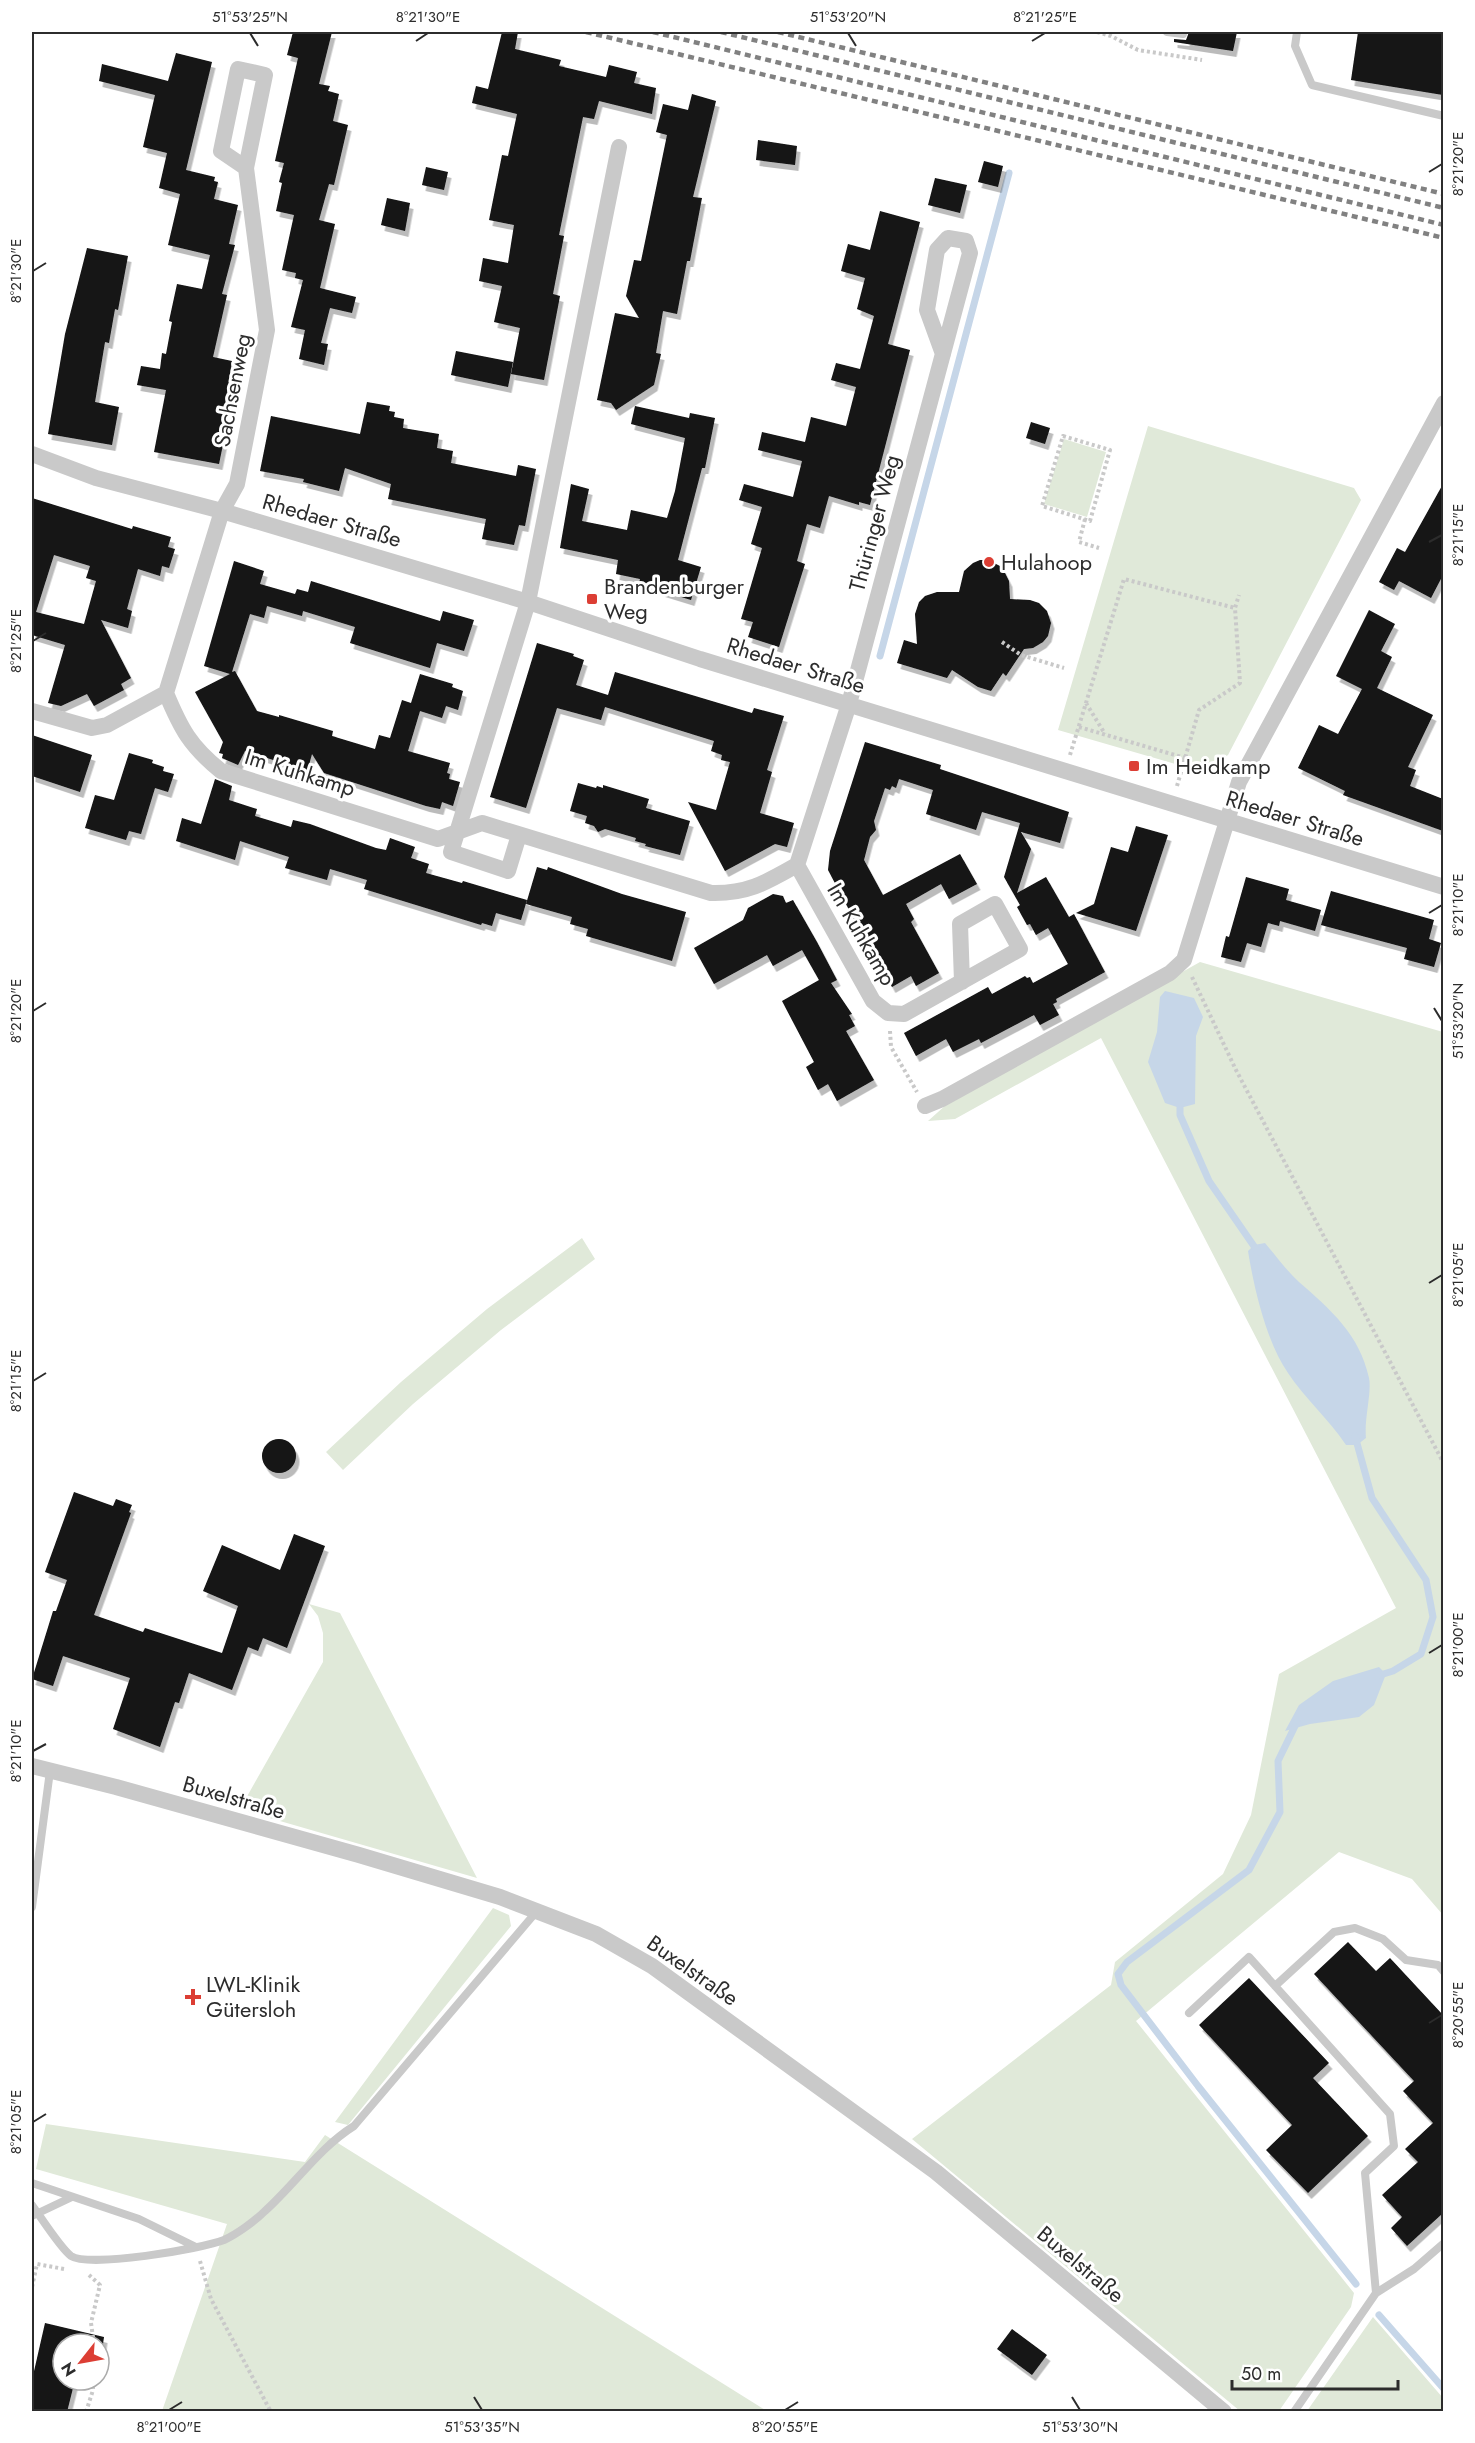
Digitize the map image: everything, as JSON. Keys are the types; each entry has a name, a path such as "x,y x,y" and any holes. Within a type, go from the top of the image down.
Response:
{"street":[{"name":"Sachsenweg","path":"222,511 237,484 267,330 246,168 265,75 238,69 221,151 246,168"},
{"path":"519,835 508,871 451,852 528,602 619,147"},
{"name":"Thüringer Weg","path":"849,704 943,354 970,253 966,241 948,238 937,250 927,309 943,354"},
{"path":"925,1106 942,1099 1170,973 1184,960 1239,782 1443,403"},
{"name":"Rhedaer Straße","path":"32,454 96,478 222,511 528,602 700,659 1443,887"},
{"path":"32,711 77,726 92,728 107,725 166,693 222,511"},
{"name":"Im Kuhkamp","path":"166,693 180,727 199,753 221,771 438,839 482,823 711,893 733,894 759,886 797,865 873,1001 888,1013 904,1014 962,982 1020,949 995,904 960,924 962,982"},
{"path":"797,865 849,704"},
{"name":"Buxelstraße","path":"32,1766 359,1855 500,1897 596,1934 652,1966 936,2172 1224,2412"}],"lane":[{"path":"1167,32 1183,34"},
{"path":"1297,32 1295,46 1312,85 1443,116"},
{"path":"32,1907 50,1770"},
{"path":"32,2205 35,2215 70,2255 81,2259 142,2256 197,2248 226,2239 264,2212 337,2137 354,2126 537,1911"},
{"path":"1275,1986 1334,1932 1355,1928 1383,1940 1406,1960 1438,1965 1443,1972"},
{"path":"1189,2013 1249,1957 1390,2114 1394,2146 1365,2173 1376,2293"},
{"path":"32,2183 139,2219 197,2248"},
{"path":"35,2215 72,2197"},
{"path":"1294,2412 1376,2293 1414,2269 1443,2243"}],"path":[{"path":"1097,32 1112,36 1138,50 1202,60"},
{"path":"1063,436 1110,450 1090,520 1085,519 1042,506 1063,436"},
{"path":"1085,519 1079,542 1099,548"},
{"path":"1065,771 1124,579 1235,609"},
{"path":"1171,804 1199,710 1240,683 1235,609 1239,595"},
{"path":"1002,642 1022,655 1064,668"},
{"path":"1086,703 1105,735"},
{"path":"1079,727 1185,758"},
{"path":"1184,960 1236,1070 1443,1464"},
{"path":"888,1013 891,1047 925,1106"},
{"path":"197,2248 211,2299 271,2412"},
{"path":"32,2287 37,2264 72,2271"},
{"path":"82,2273 91,2275 100,2284 91,2323 92,2332"},
{"path":"86,2412 92,2392"}],"green space":[{"path":"1148,426 1354,488 1361,500 1228,755 1203,772 1058,730"},
{"path":"1064,439 1106,452 1087,517 1044,504"},
{"path":"1200,962 1443,1032 1443,1915 1412,1879 1339,1852 1136,2021 1354,2293 1351,2307 1279,2411 1240,2411 912,2139 1111,1985 1115,1962 1223,1874 1251,1815 1279,1674 1396,1608 1101,1038 955,1119 928,1121 947,1104"},
{"path":"582,1238 595,1259 501,1330 413,1404 343,1470 326,1452 401,1382 487,1309"},
{"path":"309,1604 340,1613 477,1878 249,1812 245,1800 323,1662 323,1633 318,1616"},
{"path":"493,1908 509,1915 511,1926 348,2125 335,2122"},
{"path":"46,2124 305,2162 325,2135 767,2411 162,2411 227,2224 36,2169"},
{"path":"1373,2317 1443,2398 1443,2411 1307,2411"}],"water":[{"path":"1165,991 1194,998 1203,1017 1196,1036 1195,1104 1180,1108 1165,1103 1148,1062 1157,1032 1160,997"},
{"path":"1265,1243 1295,1278 1342,1324 1359,1349 1370,1384 1366,1438 1357,1445 1346,1445 1288,1373 1273,1346 1257,1297 1248,1251 1254,1245"},
{"path":"1379,1667 1386,1674 1374,1705 1359,1717 1310,1724 1285,1731 1299,1705 1333,1681"}],"building":[{"path":"293,32 332,32 319,84 330,86 328,91 339,94 333,121 348,125 334,185 329,184 319,220 335,224 320,288 356,297 352,313 330,308 321,343 328,344 324,365 299,359 305,330 291,327 303,280 295,278 296,273 282,270 294,215 276,211 282,183 279,182 284,163 275,161 298,58 287,55"},
{"path":"502,32 518,32 515,49 561,60 559,66 606,77 609,65 637,72 634,83 656,88 652,114 599,101 594,119 583,117 559,235 564,236 553,294 560,296 544,380 511,374 520,328 494,322 502,286 479,281 483,258 508,263 514,225 489,220 502,155 508,156 517,114 472,103 476,86 488,89"},
{"path":"1189,32 1237,32 1233,51 1174,42 1174,39 1186,40"},
{"path":"1358,32 1443,32 1443,95 1351,80"},
{"path":"176,53 212,62 186,170 215,177 214,181 218,182 214,199 238,205 229,244 235,245 222,294 227,295 213,357 232,361 223,417 228,418 219,464 154,452 166,390 137,385 141,366 160,369 162,353 166,354 172,322 169,321 177,284 202,289 210,255 168,245 180,194 159,188 167,153 143,147 155,95 99,81 102,64 168,81"},
{"path":"692,94 716,101 693,197 702,198 690,261 687,261 677,314 663,311 656,353 661,354 654,385 616,410 611,403 597,400 615,313 639,318 626,296 634,260 641,261 667,135 656,132 663,104 688,110"},
{"path":"758,140 797,146 795,165 756,160"},
{"path":"984,161 1003,166 998,187 978,182"},
{"path":"426,167 448,172 444,190 422,185"},
{"path":"935,178 967,185 960,213 928,205"},
{"path":"387,198 410,203 405,231 381,225"},
{"path":"880,211 920,222 888,344 910,350 870,505 859,502 859,505 829,496 820,528 807,524 797,561 805,564 779,647 748,637 753,622 741,619 762,548 751,544 762,507 739,500 744,484 793,497 802,461 758,450 762,432 805,442 811,417 846,426 856,387 831,380 836,363 860,369 874,316 857,309 865,278 841,271 848,244 870,250"},
{"path":"87,248 128,256 118,310 115,309 109,343 105,342 95,402 119,407 112,445 48,434 65,334"},
{"path":"456,351 513,362 508,387 451,375"},
{"path":"367,402 390,406 389,411 395,412 394,417 404,419 403,428 439,434 437,448 453,451 451,463 516,476 518,465 536,469 525,526 519,525 514,545 482,539 486,519 388,499 391,484 345,468 339,491 303,482 304,479 260,471 271,416 360,434"},
{"path":"635,406 689,418 690,413 715,418 705,468 702,468 678,560 701,567 691,600 639,584 640,579 616,574 618,560 560,548 571,484 589,489 582,521 627,530 631,510 667,518 675,491 685,438 631,424"},
{"path":"1031,422 1050,428 1045,444 1026,438"},
{"path":"1443,484 1443,575 1431,598 1399,581 1394,590 1379,582 1397,548 1405,552"},
{"path":"32,498 132,529 133,526 171,537 168,547 175,549 169,568 162,566 160,576 138,569 127,609 132,611 128,628 101,620 131,678 121,684 124,690 94,706 87,694 61,706 48,703 65,645 32,635","holes":["54,555 90,566 86,578 96,581 84,624 36,612"]},
{"path":"980,560 988,560 1002,567 1009,581 1010,599 1030,600 1039,603 1047,611 1051,623 1048,636 1033,648 1024,649 1006,676 1003,673 991,691 978,687 952,670 947,678 897,663 904,640 917,644 915,614 919,602 925,596 937,592 959,592 964,571"},
{"path":"234,561 264,571 260,584 295,594 297,589 308,592 311,581 440,621 443,611 474,620 464,651 437,643 430,668 350,643 355,627 303,611 302,616 267,606 264,618 250,614 232,672 235,671 257,711 333,731 332,736 375,749 379,735 390,738 402,700 411,703 420,674 453,684 452,687 463,691 458,710 446,706 442,718 420,711 408,751 450,763 447,773 450,774 449,779 460,782 453,806 442,802 440,809 426,806 324,773 312,754 305,779 286,774 289,765 245,751 238,765 222,758 223,754 219,753 223,742 195,692 230,674 204,666"},
{"path":"1369,610 1395,624 1381,651 1392,657 1377,688 1433,715 1408,767 1416,770 1410,786 1443,799 1443,831 1343,795 1345,791 1298,768 1319,725 1338,734 1362,689 1336,676"},
{"path":"537,643 574,654 573,656 584,660 576,685 608,695 615,672 752,713 754,708 784,716 767,770 772,772 760,813 794,823 787,847 775,844 725,871 688,802 716,810 730,762 721,760 722,755 711,751 714,741 605,707 601,720 557,708 526,808 490,797"},
{"path":"32,735 92,755 80,792 32,776"},
{"path":"865,742 941,765 940,769 1069,812 1060,843 1021,832 1031,849 1017,893 1046,877 1069,917 1074,914 1105,972 1056,999 1057,1002 1053,1004 1059,1015 1040,1025 1034,1015 981,1043 979,1039 953,1052 946,1039 916,1056 904,1033 988,987 992,994 1025,976 1030,977 1033,983 1068,964 1048,928 1036,935 1030,924 1027,925 1017,907 1020,905 1004,877 1020,823 982,812 976,830 926,814 933,790 899,779 896,788 892,786 890,790 885,788 874,821 876,830 870,837 864,860 883,895 960,854 977,884 949,899 941,884 906,904 914,919 911,922 939,973 916,986 911,976 892,987 828,870 830,851"},
{"path":"129,753 153,760 152,763 164,767 163,771 174,774 168,792 155,788 141,834 129,831 126,840 85,828 95,795 114,800"},
{"path":"215,779 232,786 229,800 257,809 255,816 291,827 293,820 310,824 386,850 390,838 415,847 411,858 429,864 426,873 462,883 463,881 527,900 521,920 496,913 492,926 482,923 481,925 364,889 367,880 330,869 327,880 285,868 289,857 240,841 235,860 176,841 182,818 201,824"},
{"path":"578,783 596,788 597,786 603,788 603,785 649,799 646,808 690,821 680,855 645,846 646,844 635,841 636,838 605,829 598,832 594,826 585,823 587,816 570,811"},
{"path":"1136,826 1168,835 1136,931 1076,913 1094,904 1111,847 1128,852"},
{"path":"537,867 547,870 548,867 622,894 686,912 672,961 586,936 588,929 570,924 572,917 526,904"},
{"path":"1246,877 1289,889 1286,900 1321,910 1315,931 1280,921 1279,926 1268,923 1261,947 1247,943 1241,962 1221,957"},
{"path":"1331,891 1434,920 1429,939 1441,943 1434,967 1404,959 1407,948 1321,925"},
{"path":"773,894 783,896 786,903 793,900 817,942 837,980 831,983 852,1014 849,1015 855,1026 846,1031 874,1080 837,1101 828,1084 818,1090 806,1067 814,1062 782,1001 819,980 802,950 773,966 767,955 714,984 694,948 743,920 748,908"},
{"path":"279,1439 291,1444 296,1456 291,1468 279,1473 267,1468 262,1456 267,1444"},
{"path":"74,1492 113,1506 116,1499 132,1505 94,1615 143,1632 145,1628 222,1653 238,1606 203,1591 222,1545 280,1570 294,1534 325,1546 287,1648 263,1638 258,1651 248,1647 232,1690 189,1673 179,1703 175,1702 160,1747 113,1729 130,1678 63,1656 53,1686 32,1679 53,1611 56,1611 67,1580 45,1572"},
{"path":"1348,1942 1376,1971 1390,1958 1443,2015 1443,2213 1407,2246 1391,2228 1402,2217 1382,2195 1418,2162 1405,2149 1433,2123 1403,2091 1414,2081 1314,1974"},
{"path":"1249,1978 1329,2063 1313,2078 1368,2136 1308,2193 1266,2150 1292,2125 1199,2025"},
{"path":"45,2323 83,2332 51,2332 51,2392 72,2392 67,2412 32,2412 32,2380"},
{"path":"1012,2329 1047,2355 1032,2375 997,2349"}],"waterway":[{"path":"880,656 1009,173"},
{"path":"1180,1108 1180,1115 1209,1181 1258,1252"},
{"path":"1355,1436 1372,1498 1426,1580 1433,1617 1421,1654 1393,1671 1377,1676"},
{"path":"1297,1722 1278,1761 1280,1812 1249,1870 1127,1962 1118,1974 1121,1985 1198,2086 1356,2284"},
{"path":"1379,2315 1444,2389"}],"railway":[{"path":"586,32 1444,238"},
{"path":"653,32 1444,225"},
{"path":"721,32 1444,208"},
{"path":"778,32 1444,194"}],"place":[{"name":"Hulahoop","path":"989,562"},
{"name":"Brandenburger Weg","path":"592,599"},
{"name":"Im Heidkamp","path":"1134,766"},
{"name":"LWL-Klinik Gütersloh","path":"193,1997"}]}
